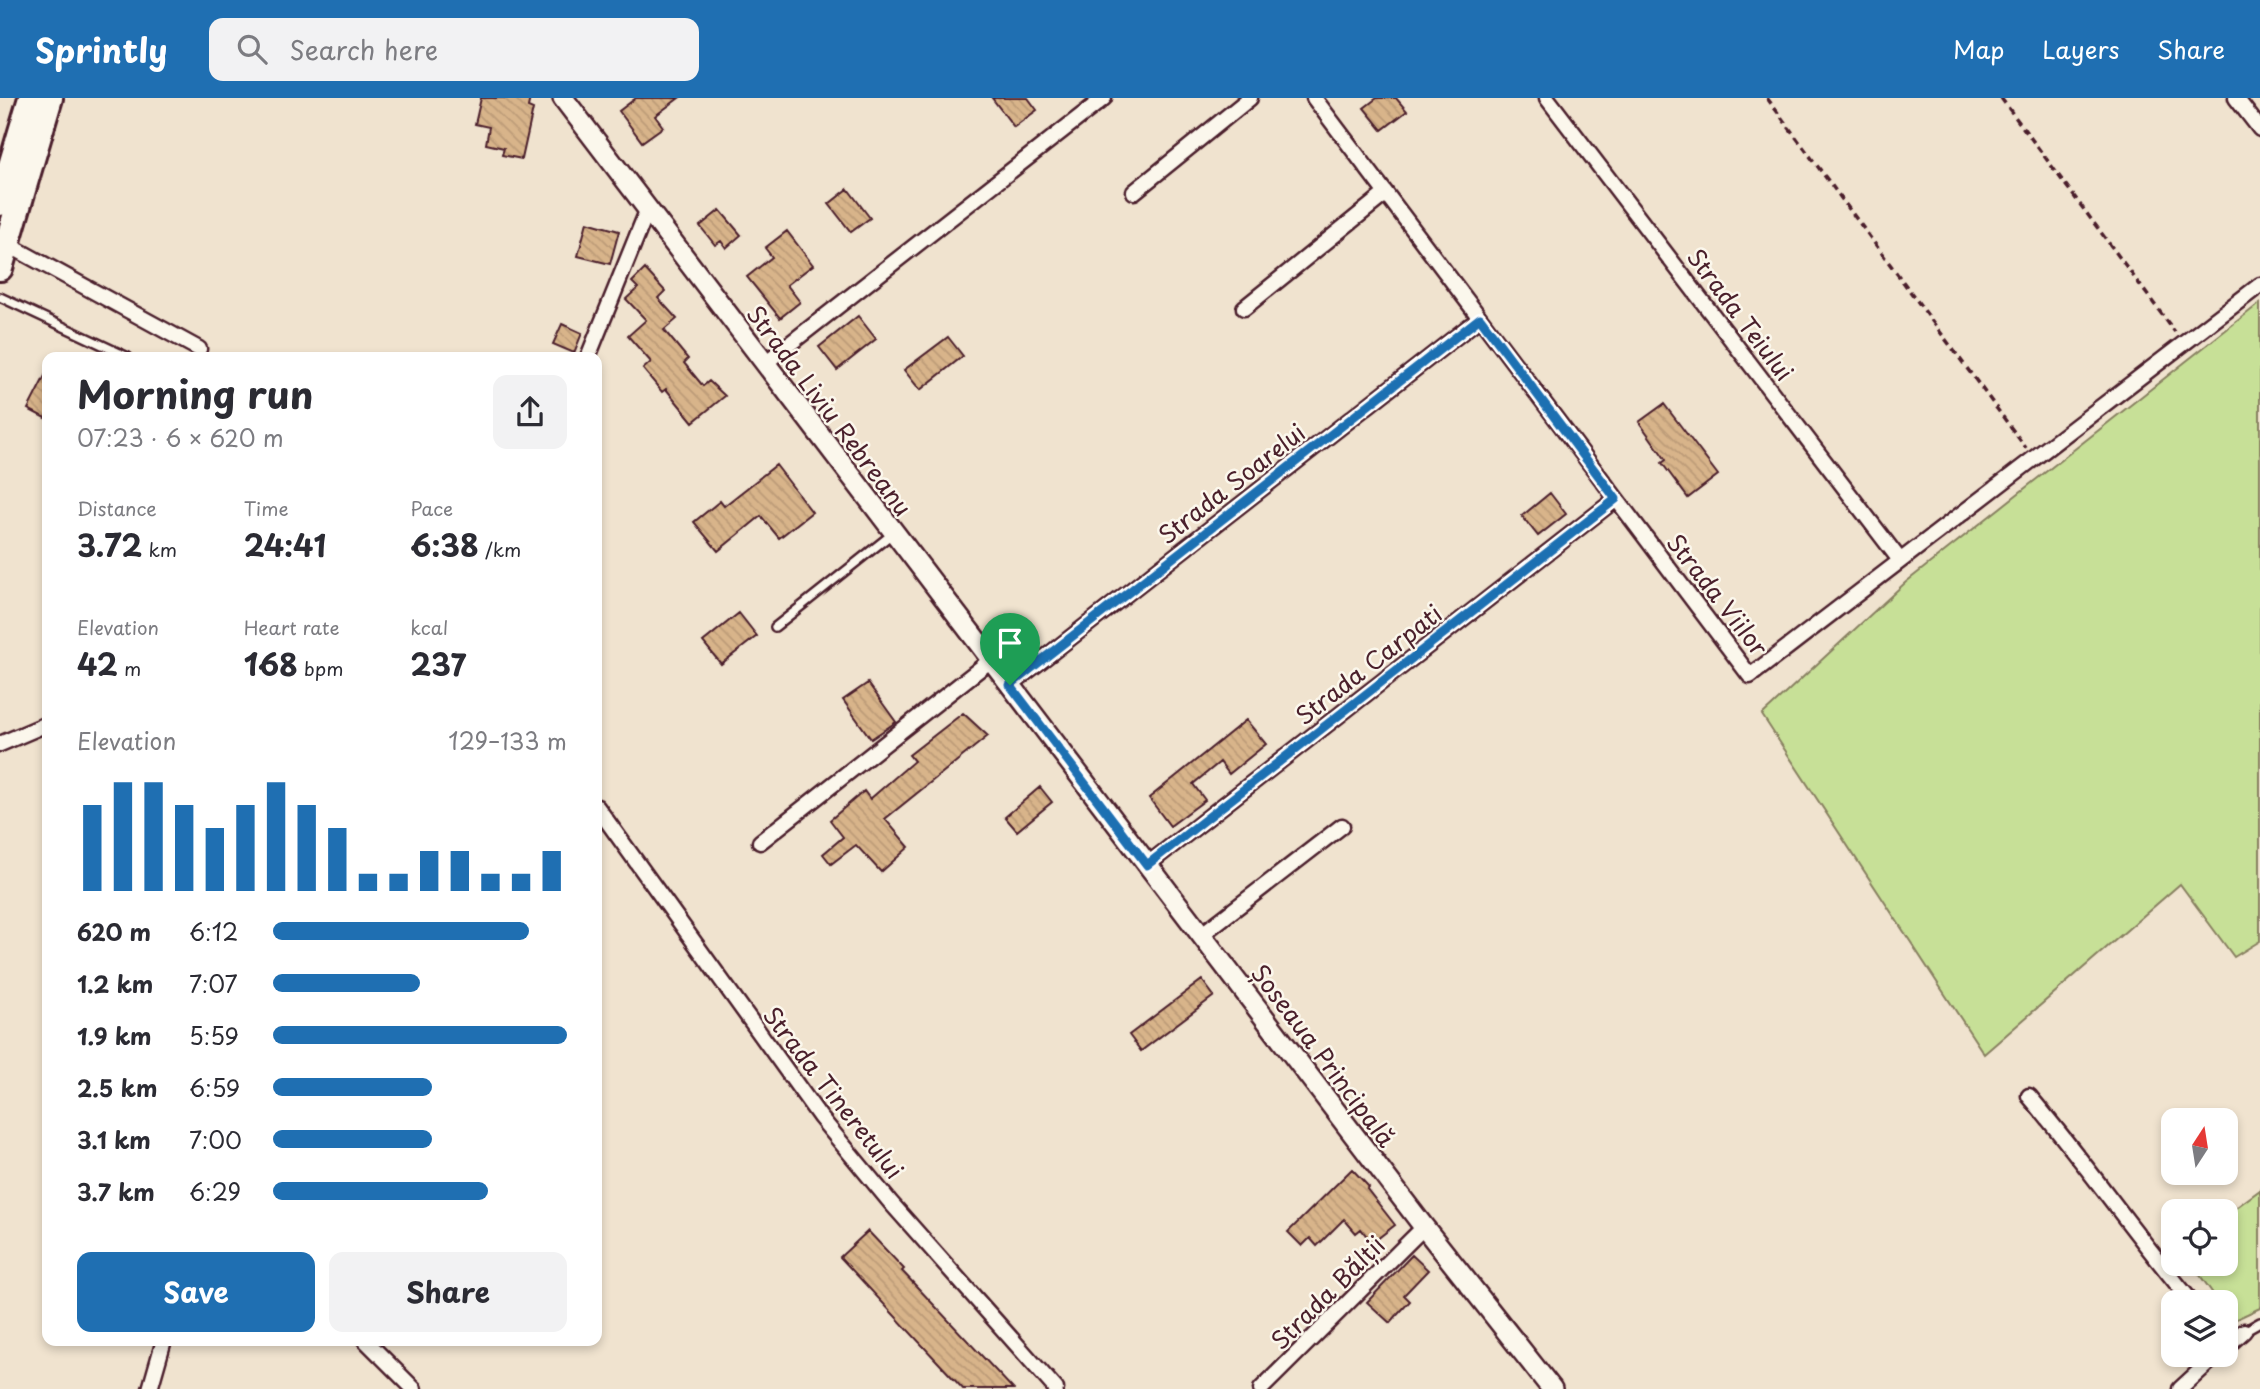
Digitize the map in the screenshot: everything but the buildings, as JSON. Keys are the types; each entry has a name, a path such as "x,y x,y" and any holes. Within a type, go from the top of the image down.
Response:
{"highway":[{"path":"0,203 32,98"},
{"path":"0,268 50,98"}],"main road":[{"name":"Strada Liviu Rebreanu","path":"564,98 647,211 1059,750"},
{"name":"Șoseaua Principală","path":"1059,750 1424,1227 1552,1389"}],"street":[{"path":"764,364 1104,98"},
{"path":"1134,192 1250,98"},
{"name":"Strada Viilor","path":"1314,98 1750,676 1899,559 2260,285"},
{"name":"Strada Teiului","path":"1547,98 1899,559"},
{"path":"2236,98 2260,129"},
{"path":"1244,308 1385,194"},
{"path":"590,352 647,211"},
{"path":"7,244 199,349"},
{"name":"Strada Soarelui","path":"1010,685 1480,318"},
{"name":"Strada Carpati","path":"1147,865 1616,499"},
{"path":"760,842 991,660"},
{"path":"0,744 42,726"},
{"name":"Strada Tineretului","path":"602,814 828,1126 891,1203 1056,1389"},
{"path":"1201,935 1342,826"},
{"path":"2029,1096 2063,1135 2144,1246 2182,1290"},
{"name":"Strada Bălții","path":"1261,1389 1424,1227"},
{"path":"2238,1336 2244,1331"},
{"path":"150,1389 162,1346"},
{"path":"371,1346 414,1389"},
{"path":"2180,1389 2195,1383 2208,1367"}],"lane":[{"path":"0,297 117,352"},
{"path":"775,627 893,533"},
{"path":"2244,1331 2260,1322"}],"path":[{"path":"1766,98 2034,457"},
{"path":"2001,98 2183,345"}],"green space":[{"path":"2260,303 2260,941 2234,957 2180,884 1984,1054 1762,715 1906,582"},
{"path":"2260,1190 2260,1308 2238,1318 2238,1290 2210,1290 2201,1276 2238,1276 2238,1206"}],"route":[{"path":"1480,318 1616,499 1147,865 1010,685 1480,318"}]}
